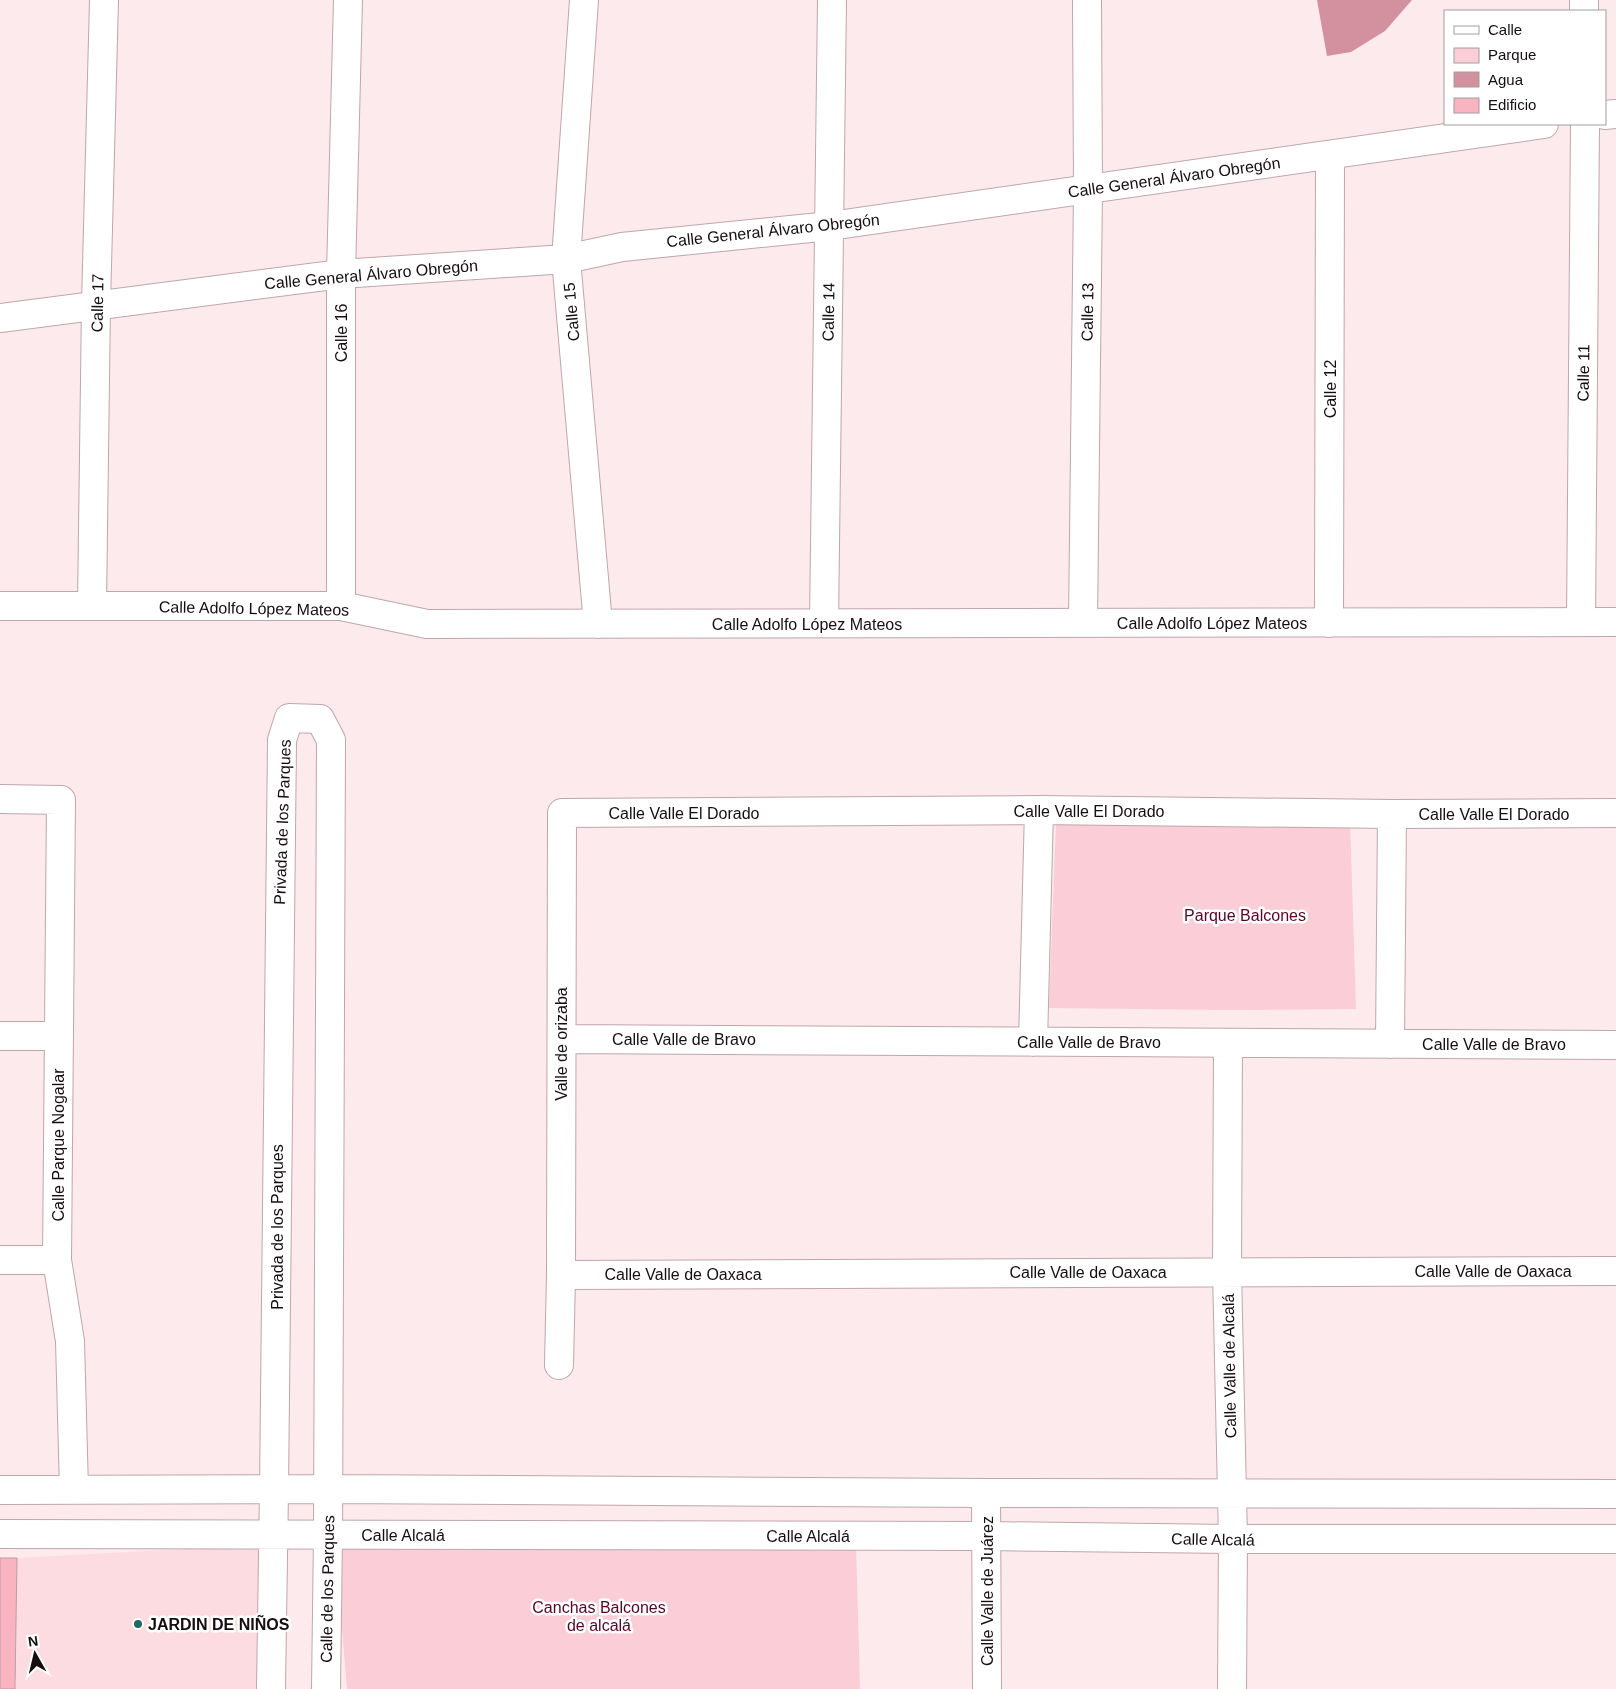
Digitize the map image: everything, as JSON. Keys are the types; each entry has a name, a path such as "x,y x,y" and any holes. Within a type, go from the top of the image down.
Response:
{"street":[{"name":"Calle 17","path":"92,606 96,304 104,0"},
{"name":"Calle 16","path":"341,606 341,274 348,0"},
{"name":"Calle 15","path":"584,0 566,259 598,624"},
{"name":"Calle 14","path":"824,623 832,0"},
{"name":"Calle 13","path":"1083,623 1088,189 1087,0"},
{"name":"Calle General Álvaro Obregón","path":"0,318 96,304 341,274 566,259 622,247 830,226 1537,125"},
{"name":"Calle 11","path":"1581,622 1585,125"},
{"name":"Calle 12","path":"1329,622 1330,155"},
{"name":"Calle Adolfo López Mateos","path":"0,606 341,606 427,624 1616,622"},
{"name":"Privada de los Parques","path":"274,1490 282,740 289,718 320,719 331,740 328,1489"},
{"name":"Calle Parque Nogalar","path":"0,799 62,800 57,1260 70,1341 74,1490"},
{"path":"1033,1042 1039,810"},
{"name":"Calle Valle El Dorado","path":"562,813 1039,810 1392,814 1616,813"},
{"name":"Valle de orizaba","path":"559,1365 561,1275 562,813"},
{"path":"1390,1044 1392,814"},
{"path":"0,1036 59,1036"},
{"name":"Calle Valle de Bravo","path":"562,1038 1616,1045"},
{"name":"Calle Valle de Alcalá","path":"1228,1043 1227,1271 1233,1539 1232,1689"},
{"path":"0,1260 57,1260"},
{"name":"Calle Valle de Oaxaca","path":"561,1275 1616,1271"},
{"path":"0,1490 328,1489 1616,1494"},
{"name":"Calle de los Parques","path":"326,1689 328,1489"},
{"path":"271,1689 274,1490"},
{"name":"Calle Valle de Juárez","path":"986,1493 987,1689"},
{"name":"Calle Alcalá","path":"0,1534 1616,1539"}],"shaded area":[{"name":"JARDIN DE NIÑOS","path":"263,1545 256,1689 16,1689 17,1558"}],"green space":[{"name":"Parque Balcones","path":"1350,819 1356,1009 1049,1008 1056,823"},
{"name":"Canchas Balcones de alcalá","path":"335,1544 856,1544 860,1689 347,1689"}],"water":[{"path":"1317,0 1412,0 1385,31 1351,52 1327,56"}],"building":[{"path":"0,1558 17,1558 15,1689 0,1689"}],"place":[{"name":"JARDIN DE NIÑOS","path":"138,1624"}]}
